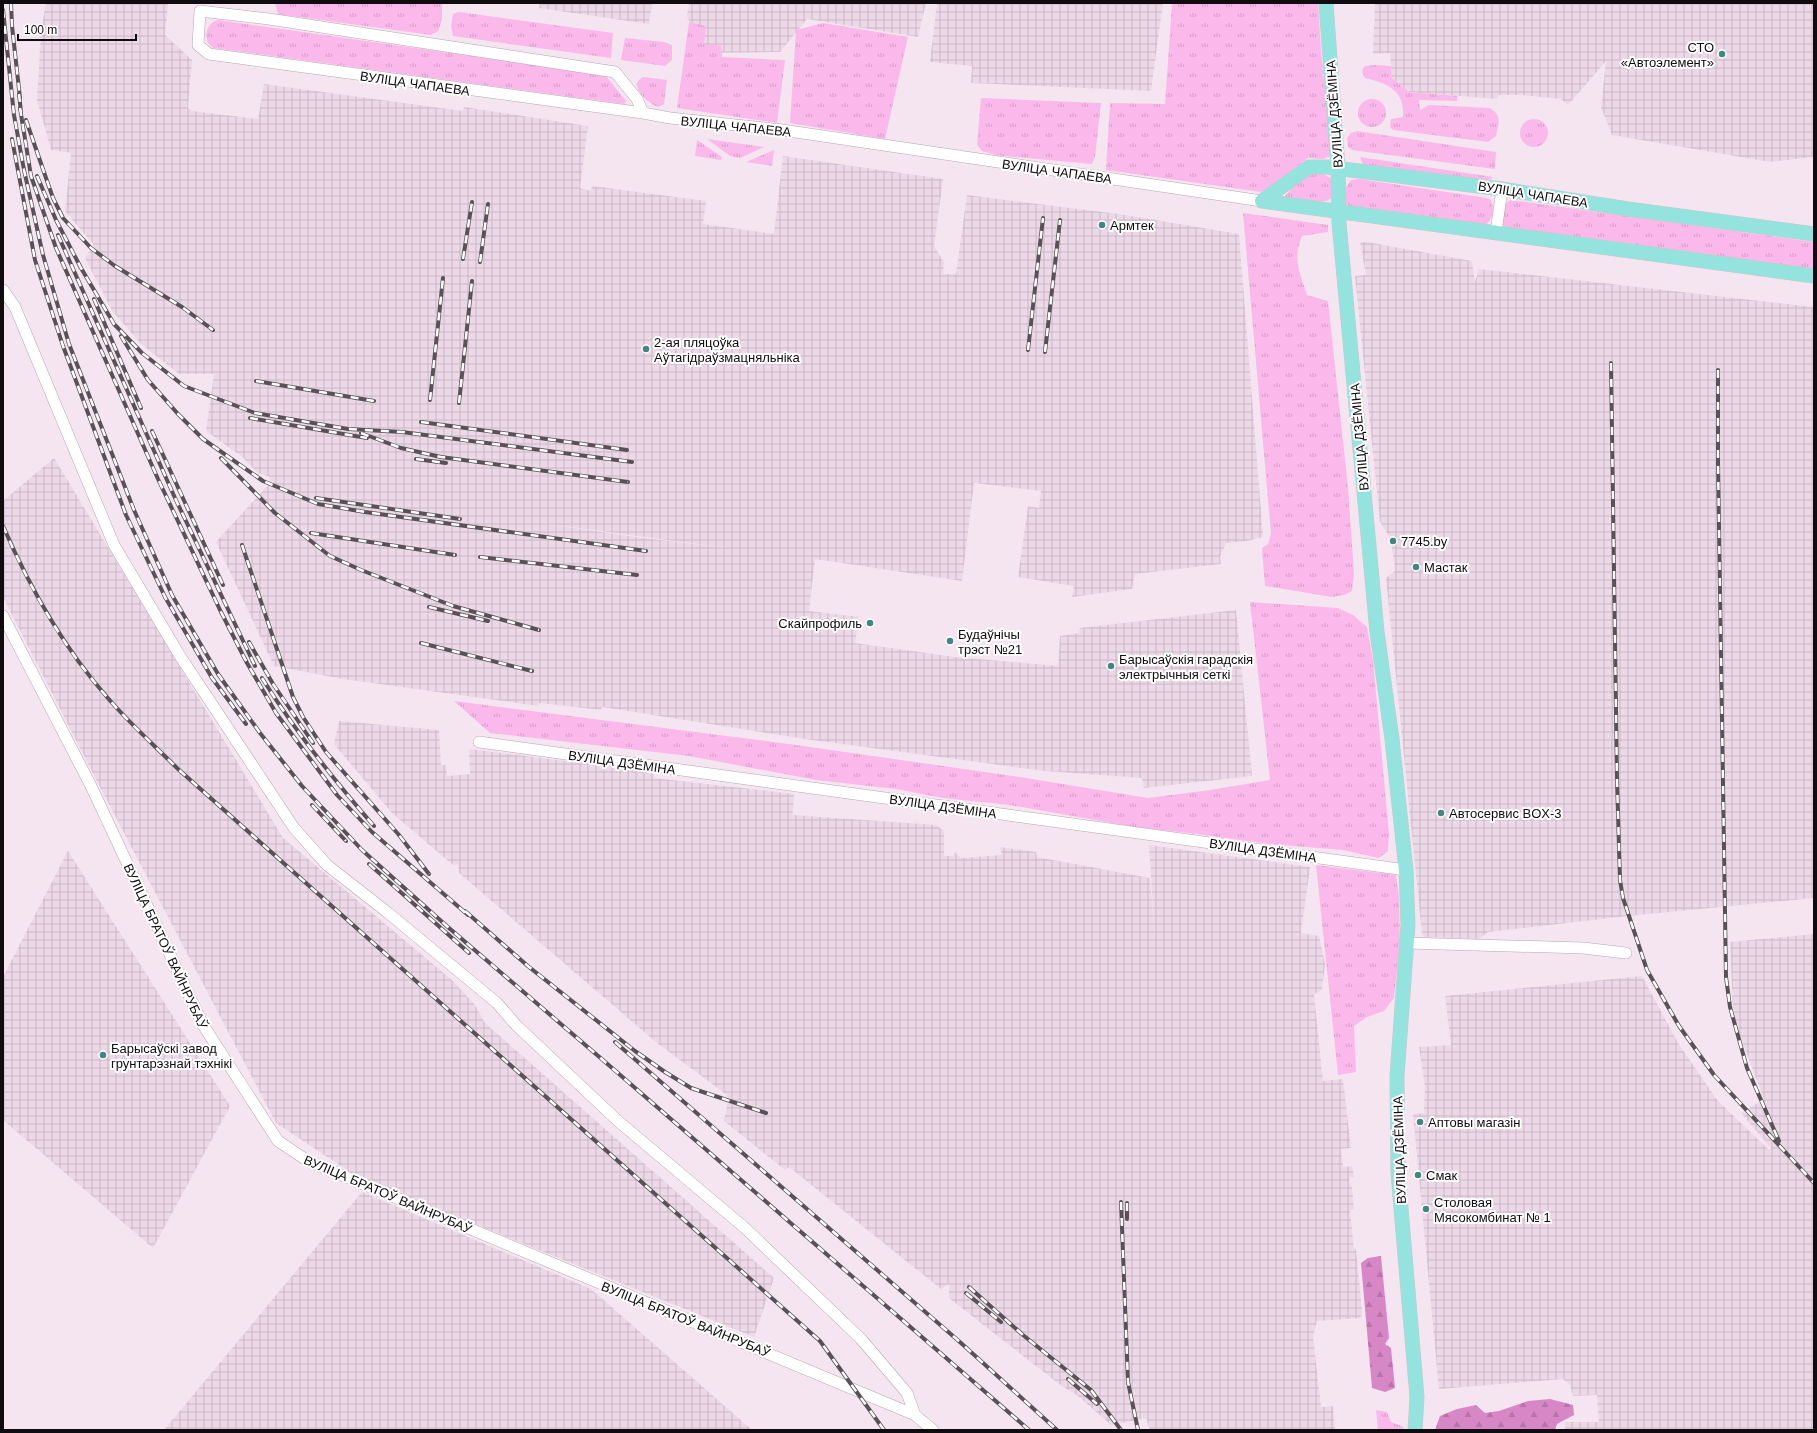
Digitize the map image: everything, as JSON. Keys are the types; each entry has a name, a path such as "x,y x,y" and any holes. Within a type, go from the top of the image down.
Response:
{"main road":[{"name":"ВУЛІЦА ДЗЁМІНА","path":"1326,3 1338,168 1342,266 1377,632 1392,739 1406,870 1408,925 1397,1076 1398,1172 1416,1397 1415,1430"},
{"name":"ВУЛІЦА ЧАПАЕВА","path":"1262,200 1309,167 1338,168 1502,189 1628,209 1814,234"},
{"name":"ВУЛІЦА ЧАПАЕВА","path":"1262,200 1340,212 1814,276"}],"street":[{"name":"ВУЛІЦА ЧАПАЕВА","path":"643,113 637,99 615,72 269,19 200,11 198,45 209,54 643,113 670,118 782,130 1262,200"},
{"path":"1496,232 1502,189"},
{"path":"3,290 15,307 114,545 180,656 294,828 327,865 387,912 496,1003 516,1025 618,1120 745,1228 861,1339 907,1392 915,1415"},
{"name":"ВУЛІЦА БРАТОЎ ВАЙНРУБАЎ","path":"3,616 90,786 203,1025 278,1141 308,1162 915,1415 933,1430"},
{"name":"ВУЛІЦА ДЗЁМІНА","path":"479,742 1406,870"},
{"path":"1407,943 1583,948 1626,953"}],"shaded area":[{"path":"46,3 168,4 165,35 192,60 188,108 192,111 258,119 264,84 463,111 464,107 588,126 580,188 591,191 592,186 706,201 703,224 774,234 783,156 943,179 934,246 944,263 943,274 956,274 967,195 1119,214 1239,234 1263,537 1247,541 1226,543 1220,557 1221,564 1135,574 1132,589 1072,597 1074,586 1018,577 1028,506 1039,508 1041,491 974,483 962,581 815,559 809,611 859,617 855,643 955,657 1058,666 1060,636 1079,633 1080,628 1236,610 1252,776 1144,788 1142,778 1045,771 805,739 602,707 601,710 540,703 538,706 343,679 274,666 216,542 269,484 270,477 258,473 241,456 206,431 214,374 179,374 141,344 113,312 85,258 94,245 65,211 71,153 51,150 37,100 41,32","holes":["534,522 726,548 636,537"]},
{"path":"540,3 652,3 649,24 539,8"},
{"path":"689,3 926,3 918,37 807,19 780,52 703,53 687,16"},
{"path":"937,3 1163,3 1151,91 971,83 972,66 930,62"},
{"path":"1375,3 1814,3 1814,157 1770,162 1612,135 1601,107 1606,61 1568,105 1561,99 1522,95 1499,95 1497,99 1409,92 1392,78 1390,53 1373,54"},
{"path":"1360,242 1472,261 1475,282 1479,269 1814,307 1814,898 1628,916 1488,932 1479,939 1425,937 1422,934 1386,578 1395,571 1391,539 1380,522 1355,276 1366,275"},
{"path":"54,458 283,838 453,981 475,1005 485,1023 774,1278 754,1337 356,1176 276,1123 101,789 3,597 3,501"},
{"path":"339,721 439,730 441,765 446,765 447,776 470,774 469,749 654,772 654,778 794,794 792,824 793,815 936,825 944,831 944,856 953,856 955,852 961,858 1002,855 1000,847 1036,852 1037,857 1150,878 1155,940 1149,845 1310,867 1301,933 1319,936 1325,964 1322,990 1314,994 1323,1081 1343,1079 1351,1148 1341,1149 1343,1167 1352,1166 1354,1177 1350,1177 1349,1182 1352,1188 1354,1209 1350,1210 1354,1249 1356,1249 1362,1311 1361,1318 1317,1321 1313,1336 1321,1407 1333,1406 1335,1430 1150,1430 1146,1418 1111,1425 1078,1396 1059,1384 949,1298 949,1284 941,1289 789,1167 785,1170 724,1121 728,1100 727,1095 657,1043 459,873 458,864 453,865 392,813 334,744"},
{"path":"68,851 230,1106 153,1248 3,1120 3,977"},
{"path":"1814,934 1814,1430 1565,1430 1565,1422 1599,1422 1597,1395 1573,1396 1570,1385 1563,1379 1439,1389 1413,1114 1424,1113 1425,1087 1419,1047 1451,1045 1445,996 1642,976 1678,1043 1717,1100 1769,1150 1771,1148 1741,1113 1764,1099 1739,1033 1733,1008 1730,942"},
{"path":"362,1192 591,1289 752,1430 164,1430"}],"green space":[{"path":"275,3 436,3 442,4 442,20 438,31 431,35 278,14"},
{"path":"1172,3 1318,3 1321,51 1331,147 1330,156 1323,159 1308,158 1267,190 1261,192 1106,170 1110,103 1165,104"},
{"path":"459,12 613,33 611,58 453,36 451,26 453,14"},
{"path":"218,20 605,75 626,101 624,104 213,48 207,40 207,29 214,21"},
{"path":"689,22 706,26 704,44 721,46 722,57 785,60 777,123 677,108"},
{"path":"823,23 908,37 885,139 790,123 796,30"},
{"path":"625,38 664,42 672,45 672,60 665,66 621,60"},
{"path":"1375,65 1391,66 1392,78 1409,92 1457,96 1457,101 1419,100 1420,110 1429,105 1490,108 1494,111 1499,120 1496,136 1488,142 1393,130 1390,127 1391,119 1403,117 1401,100 1398,94 1387,85 1365,78 1362,71 1364,67"},
{"path":"643,77 667,80 664,104 658,107 655,106 639,92 637,85 638,81"},
{"path":"981,98 1101,103 1095,157 1092,164 995,155 982,151 977,145"},
{"path":"1372,99 1382,103 1386,113 1382,123 1372,127 1362,123 1358,113 1362,103"},
{"path":"1534,119 1544,123 1548,133 1544,143 1534,147 1524,143 1520,133 1524,123"},
{"path":"1357,131 1496,152 1495,169 1352,150 1348,147 1347,138 1351,133"},
{"path":"707,139 764,147 740,158 730,156"},
{"path":"697,140 722,157 721,160 695,156"},
{"path":"774,150 772,166 746,162"},
{"path":"1360,157 1493,177 1487,182 1363,165"},
{"path":"1312,174 1324,174 1332,179 1333,195 1330,199 1311,202 1284,197 1296,184"},
{"path":"1359,179 1487,198 1491,200 1493,214 1486,225 1351,207 1346,204 1345,189 1351,180"},
{"path":"1511,200 1814,242 1814,271 1507,229 1502,226 1503,211 1506,204"},
{"path":"1243,213 1328,225 1328,232 1302,236 1299,244 1297,259 1307,295 1328,301 1348,487 1354,574 1352,591 1344,595 1332,597 1265,586 1262,548 1268,544 1271,534"},
{"path":"1250,602 1338,608 1353,615 1367,627 1373,661 1389,834 1388,851 1379,858 1343,850 1269,844 1135,827 1010,805 943,798 896,789 816,780 689,756 490,733 454,701 789,744 1020,777 1148,798 1270,780"},
{"path":"1316,865 1396,875 1399,899 1400,942 1394,998 1384,1011 1367,1017 1354,1026 1356,1072 1338,1075"},
{"path":"1381,1256 1389,1338 1385,1344 1391,1348 1395,1388 1385,1392 1372,1388 1361,1263 1368,1258"},
{"path":"1550,1399 1573,1405 1574,1415 1557,1424 1555,1430 1435,1430 1440,1416 1457,1409 1476,1405 1485,1413 1499,1411 1528,1401"},
{"path":"1376,1410 1387,1412 1391,1422 1402,1426 1405,1430 1378,1430"}],"railway":[{"path":"11,3 20,98"},
{"path":"3,10 14,115 24,170 43,255 69,344 134,510 172,595 218,674 260,733 302,786 362,850 449,928 1029,1430"},
{"path":"19,94 21,112"},
{"path":"20,108 31,176 56,248 158,479 247,663 276,713 337,795 372,832 468,915"},
{"path":"26,120 53,198 63,218 91,248 115,266 182,307 213,330"},
{"path":"12,139 35,260 63,346 126,515 165,597 212,678 246,724"},
{"path":"37,176 56,220 81,268 114,324 142,353 184,386 255,413 348,429 402,432 632,462"},
{"path":"463,259 472,202"},
{"path":"480,262 488,204"},
{"path":"1028,350 1043,218"},
{"path":"1045,352 1060,220"},
{"path":"58,235 175,498 255,666"},
{"path":"430,400 443,278"},
{"path":"459,403 472,281"},
{"path":"94,299 141,408"},
{"path":"121,336 148,380 178,414 203,439 263,481 318,504 365,512 646,551"},
{"path":"1611,363 1617,780 1620,880 1623,898 1647,970 1679,1026 1714,1075 1814,1183"},
{"path":"1718,370 1718,462 1726,977 1730,1007 1747,1068 1779,1141"},
{"path":"256,381 374,401"},
{"path":"250,418 367,438"},
{"path":"421,422 627,450"},
{"path":"152,431 223,585"},
{"path":"361,433 401,448 441,457 628,482"},
{"path":"221,458 275,513 330,556 361,570 453,606 539,630"},
{"path":"416,459 446,463"},
{"path":"316,498 460,519"},
{"path":"3,526 24,572 48,616 61,637 91,678 115,707 178,769 820,1341 884,1430"},
{"path":"311,533 455,555"},
{"path":"242,545 293,697 303,717 326,752 399,835 429,874"},
{"path":"480,557 637,575"},
{"path":"429,607 488,621"},
{"path":"249,642 273,684 313,743"},
{"path":"421,643 532,671"},
{"path":"262,678 315,754 374,826"},
{"path":"312,805 346,841"},
{"path":"369,864 469,953"},
{"path":"465,911 529,967 635,1051 665,1072 691,1088 766,1113"},
{"path":"615,1042 961,1343 1057,1430"},
{"path":"1121,1202 1128,1382 1138,1430"},
{"path":"1127,1203 1127,1219"},
{"path":"969,1287 1023,1335 1091,1390 1121,1430"},
{"path":"966,1293 1001,1322"},
{"path":"1068,1379 1097,1404"}],"place":[{"name":"СТО «Автоэлемент»","path":"1722,54"},
{"name":"Армтек","path":"1102,225"},
{"name":"2-ая пляцоўка Аўтагідраўзмацняльніка","path":"646,349"},
{"name":"7745.by","path":"1393,541"},
{"name":"Мастак","path":"1416,567"},
{"name":"Скайпрофиль","path":"870,623"},
{"name":"Будаўнічы трэст №21","path":"950,641"},
{"name":"Барысаўскія гарадскія электрычныя сеткі","path":"1111,666"},
{"name":"Автосервис BOX-3","path":"1441,813"},
{"name":"Барысаўскі завод грунтарэзнай тэхнікі","path":"103,1055"},
{"name":"Аптовы магазін","path":"1420,1122"},
{"name":"Смак","path":"1418,1175"},
{"name":"Столовая Мясокомбинат № 1","path":"1426,1209"}]}
